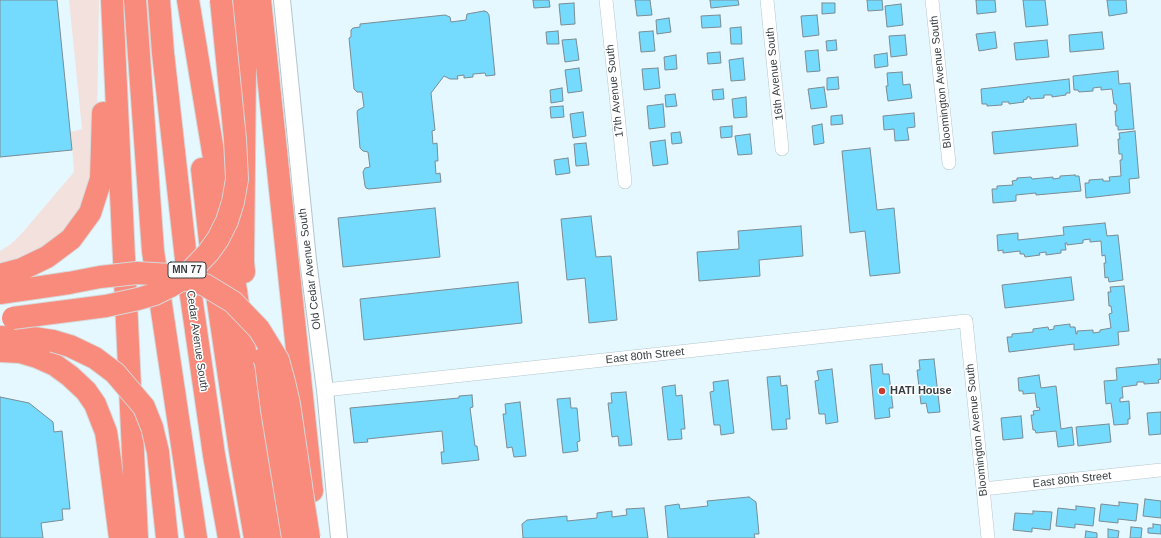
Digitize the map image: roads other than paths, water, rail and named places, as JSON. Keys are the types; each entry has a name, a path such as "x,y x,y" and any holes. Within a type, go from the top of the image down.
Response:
{"highway":[{"path":"112,0 128,373 137,538"},
{"path":"135,0 153,251 196,538"},
{"name":"Cedar Avenue South","path":"159,0 163,53 187,268 214,455 229,538"},
{"path":"186,0 236,291 274,538"},
{"name":"MN 77","path":"186,0 197,131 213,268 254,538"},
{"path":"6,318 106,306 155,294 184,278 204,258 218,240 233,202 237,179 235,139 221,0"},
{"path":"238,0 245,67 243,262 269,512"},
{"path":"260,0 316,538"},
{"path":"0,275 22,269 47,257 71,239 90,213 102,179 105,60 113,23"},
{"path":"0,293 100,277 137,273 170,275 205,286 233,302 259,329 278,360 289,404 310,538"},
{"path":"69,283 102,284 138,282 173,284 202,294 227,311 251,333 266,363 272,410 293,538"},
{"path":"0,338 33,338 53,341 70,346 100,362 115,373 144,407 152,427 158,452 167,538"},
{"path":"0,350 20,352 37,357 55,365 81,386 95,404 106,432 120,538"},
{"path":"128,373 148,538"},
{"path":"173,389 185,538"}],"street":[{"name":"Old Cedar Avenue South","path":"282,0 308,260 325,390 339,538"},
{"name":"17th Avenue South","path":"606,0 625,182"},
{"name":"16th Avenue South","path":"767,0 782,149"},
{"name":"Bloomington Avenue South","path":"932,0 949,164"},
{"name":"East 80th Street","path":"325,390 966,321"},
{"name":"Bloomington Avenue South","path":"966,321 988,538"},
{"name":"East 80th Street","path":"983,489 1161,470"}],"place":[{"name":"HATI House","path":"882,391"}]}
